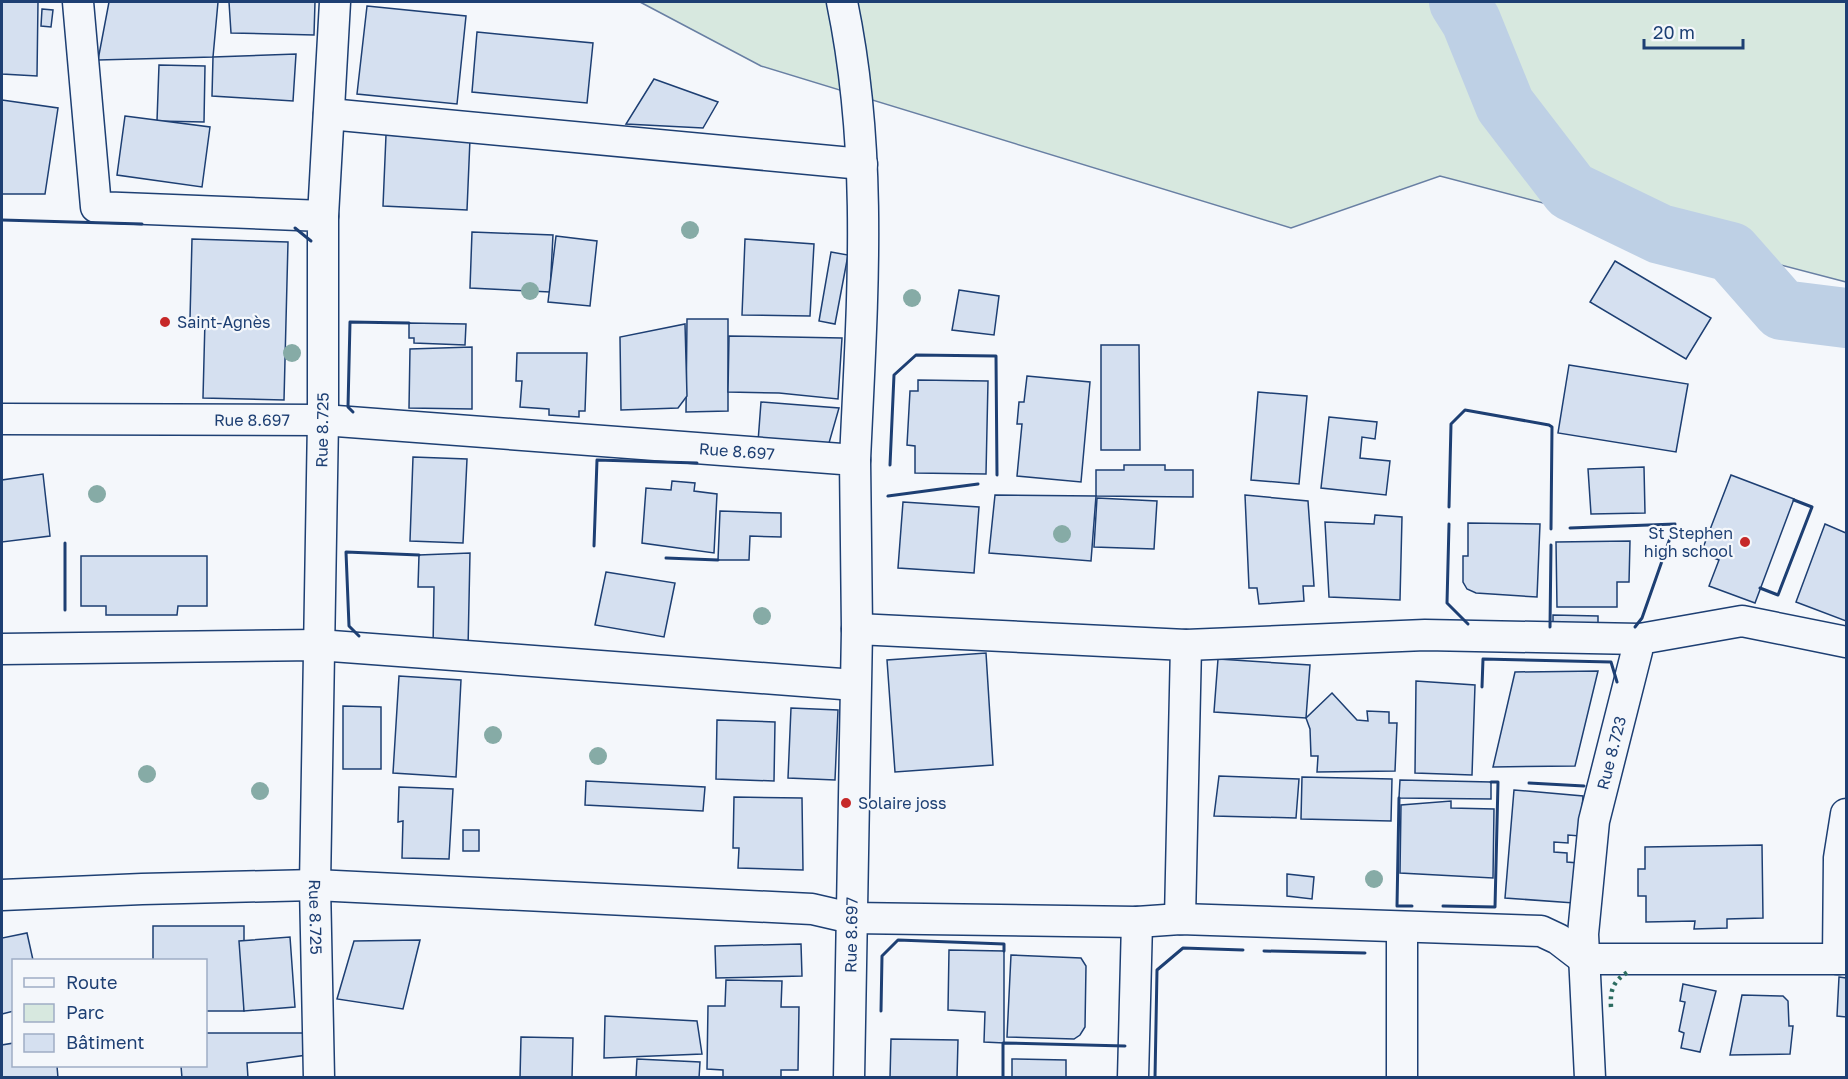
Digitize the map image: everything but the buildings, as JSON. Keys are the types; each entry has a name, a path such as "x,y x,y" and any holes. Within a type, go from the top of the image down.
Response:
{"street":[{"path":"78,2 96,207 323,216"},
{"name":"Rue 8.725","path":"319,1077 315,885 323,216 335,2"},
{"path":"842,2 857,78 865,225 855,460"},
{"path":"328,114 862,164"},
{"name":"Rue 8.697","path":"2,419 322,420 855,460 856,628 849,1077"},
{"path":"856,628 1186,645 1425,635 1640,639 1742,621 1846,642"},
{"name":"Rue 8.723","path":"1590,1077 1583,934 1594,821 1640,639"},
{"path":"2,650 318,645 855,685"},
{"path":"1180,919 1186,645"},
{"path":"2,895 142,888 315,885 812,909 851,918 1137,922 1180,919 1541,931 1558,939 1584,959 1842,959 1839,858 1846,814"},
{"path":"1133,1077 1137,922"},
{"path":"1402,927 1402,1077"}],"green space":[{"path":"640,2 1846,2 1846,282 1440,176 1291,228 761,66"}],"waterway":[{"path":"1459,2 1471,21 1505,105 1571,191 1660,234 1731,252 1782,310 1846,318"}],"hedge":[{"path":"1611,1007 1614,987 1619,979 1628,972"}],"wall":[{"path":"2,220 142,224"},
{"path":"295,228 311,241"},
{"path":"353,412 348,407 350,322 409,323"},
{"path":"890,465 894,375 916,355 996,356 997,475"},
{"path":"1449,507 1451,424 1465,410 1549,425 1552,427 1551,529"},
{"path":"594,546 597,460 697,463"},
{"path":"888,496 978,484"},
{"path":"1760,588 1778,595 1812,507 1794,500"},
{"path":"1449,524 1447,603 1468,624"},
{"path":"1570,528 1675,524 1642,618 1635,627"},
{"path":"65,543 65,610"},
{"path":"1550,627 1551,545"},
{"path":"359,636 349,626 346,552 419,555"},
{"path":"666,558 718,560"},
{"path":"1482,687 1483,659 1611,662 1617,682"},
{"path":"1443,906 1495,907 1498,782 1491,782"},
{"path":"1529,783 1584,786"},
{"path":"1399,798 1397,906 1412,906"},
{"path":"881,1011 882,956 898,940 1004,944 1004,951"},
{"path":"1155,1078 1157,970 1183,948 1243,950"},
{"path":"1264,951 1365,953"},
{"path":"1003,1078 1003,1043 1125,1046"}],"place":[{"name":"Saint-Agnès","path":"165,322"},
{"name":"St Stephen high school","path":"1745,542"},
{"name":"Solaire joss","path":"846,803"}]}
